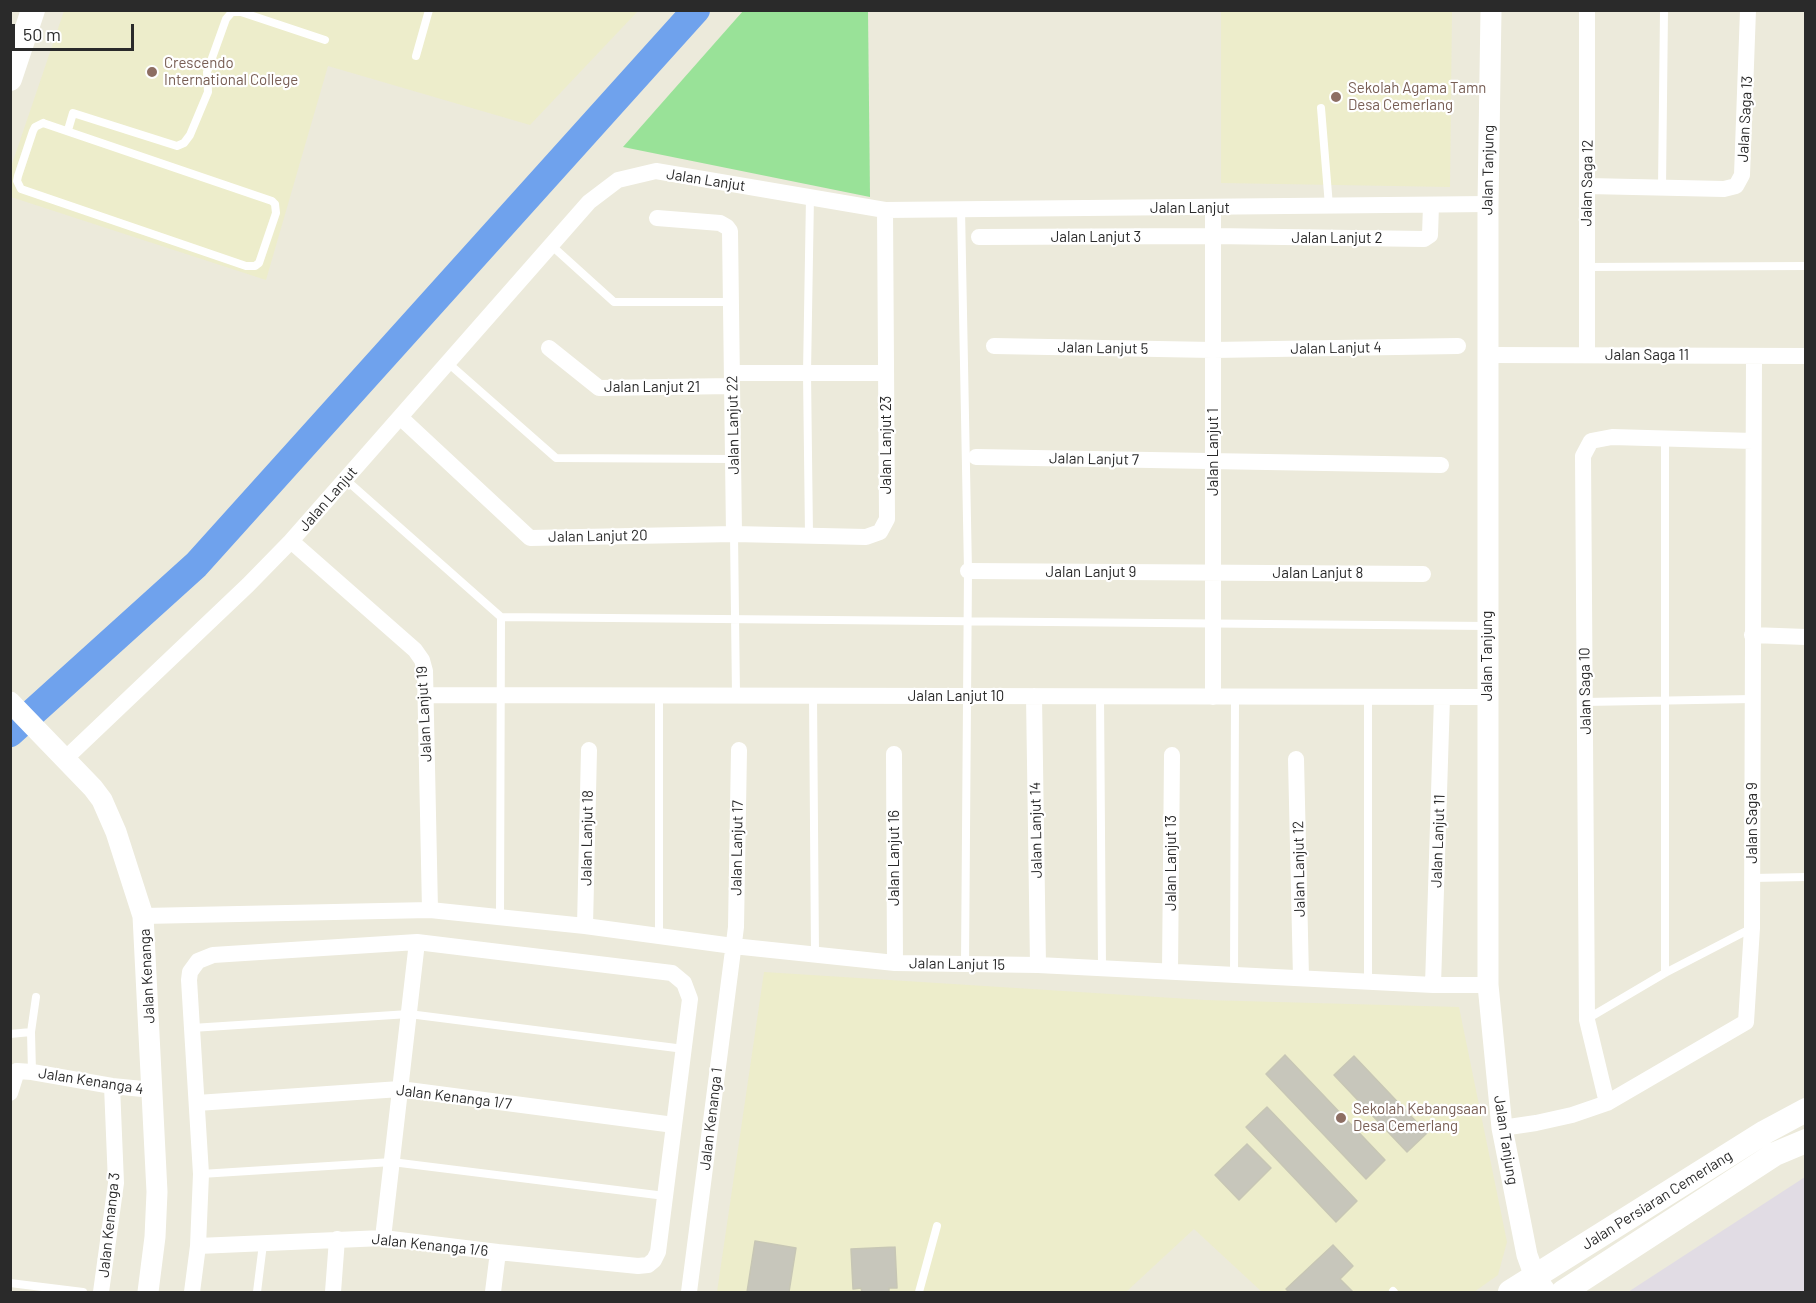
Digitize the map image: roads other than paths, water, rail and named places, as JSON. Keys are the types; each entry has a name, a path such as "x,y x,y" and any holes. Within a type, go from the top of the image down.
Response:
{"main road":[{"path":"10,79 33,10"},
{"name":"Jalan Persiaran Cemerlang","path":"1510,1293 1541,1285 1765,1132 1806,1110"},
{"name":"Jalan Persiaran Cemerlang","path":"1563,1293 1776,1154 1806,1141"}],"street":[{"name":"Jalan Tanjung","path":"1491,10 1488,204 1488,985 1502,1128 1527,1255 1541,1285"},
{"name":"Jalan Saga 12","path":"1587,10 1587,355"},
{"name":"Jalan Saga 13","path":"1588,186 1724,189 1736,186 1742,175 1748,10"},
{"name":"Jalan Lanjut","path":"65,759 248,585 291,541 589,202 618,180 656,171 885,210 1488,204"},
{"name":"Jalan Lanjut 2","path":"1212,236 1424,239 1430,235 1431,205"},
{"name":"Jalan Lanjut 1","path":"1213,208 1213,696"},
{"name":"Jalan Lanjut 23","path":"734,534 866,537 880,532 887,519 885,210"},
{"name":"Jalan Lanjut 22","path":"657,218 720,223 727,227 730,235 734,534"},
{"name":"Jalan Lanjut 3","path":"979,237 1212,236"},
{"name":"Jalan Lanjut 5","path":"994,346 1213,350"},
{"name":"Jalan Lanjut 4","path":"1213,350 1458,346"},
{"name":"Jalan Lanjut 21","path":"549,348 599,388 807,373 886,373"},
{"name":"Jalan Saga 11","path":"1489,355 1806,356"},
{"name":"Jalan Saga 9","path":"1502,1128 1572,1115 1607,1103 1746,1022 1752,928 1754,356"},
{"name":"Jalan Lanjut 20","path":"400,417 530,538 734,534"},
{"name":"Jalan Saga 10","path":"1607,1103 1587,1020 1582,456 1591,441 1611,437 1753,441"},
{"name":"Jalan Lanjut 7","path":"976,457 1213,461"},
{"path":"1213,461 1441,465"},
{"name":"Jalan Lanjut 19","path":"291,541 415,650 422,660 425,671 430,910"},
{"name":"Jalan Lanjut 9","path":"968,571 1213,573"},
{"name":"Jalan Lanjut 8","path":"1213,573 1423,574"},
{"path":"1752,635 1806,636"},
{"name":"Jalan Lanjut 10","path":"425,695 1488,697"},
{"name":"Jalan Lanjut 14","path":"1034,696 1038,965"},
{"name":"Jalan Lanjut 11","path":"1433,985 1442,697"},
{"name":"Jalan Kenanga","path":"10,702 102,800 116,832 143,916 157,1212 148,1293"},
{"name":"Jalan Lanjut 18","path":"585,926 590,750"},
{"name":"Jalan Lanjut 17","path":"733,946 736,927 739,750"},
{"name":"Jalan Lanjut 16","path":"894,754 895,963"},
{"name":"Jalan Lanjut 13","path":"1170,971 1172,755"},
{"name":"Jalan Lanjut 12","path":"1296,759 1301,978"},
{"name":"Jalan Lanjut 15","path":"143,916 430,910 895,963 1038,965 1433,985 1488,985"},
{"path":"383,1238 417,942"},
{"path":"192,1293 198,1246 201,1174 189,980 194,966 206,957 417,942 672,973 681,979 689,994 665,1196"},
{"name":"Jalan Kenanga 1","path":"689,1293 733,946"},
{"name":"Jalan Kenanga 4","path":"10,1093 20,1071 112,1086 153,1090"},
{"name":"Jalan Kenanga 3","path":"101,1293 116,1183 112,1086"},
{"name":"Jalan Kenanga 1/7","path":"196,1103 400,1089 674,1125"},
{"name":"Jalan Kenanga 1/6","path":"198,1246 383,1238 498,1252 638,1266 648,1265 657,1256 665,1196"},
{"path":"333,1293 337,1239"},
{"path":"494,1293 498,1252"}],"lane":[{"path":"417,56 429,10"},
{"path":"1662,188 1664,10"},
{"path":"68,130 73,113 177,146 183,142 190,135 208,92 207,72 226,19 232,12 241,12 325,40"},
{"path":"1321,108 1329,206"},
{"path":"48,123 68,130 272,201 275,204 276,213 258,263 255,266 246,266 21,189 17,181 18,176 35,127 48,123"},
{"path":"809,535 807,373 810,197"},
{"path":"961,209 968,571 966,964"},
{"path":"552,246 614,302 731,302"},
{"path":"1586,267 1806,266"},
{"path":"448,363 556,458 733,459"},
{"path":"1665,439 1665,973"},
{"path":"345,479 501,617 1487,626"},
{"name":"Jalan Lanjut 22","path":"734,534 736,696"},
{"path":"500,917 501,617"},
{"path":"659,696 659,936"},
{"path":"813,696 815,955"},
{"path":"1100,696 1102,968"},
{"path":"1234,975 1235,697"},
{"path":"1368,697 1368,981"},
{"path":"1585,702 1752,699"},
{"path":"1752,878 1806,877"},
{"path":"1587,1020 1665,973 1752,928"},
{"path":"20,1071 31,1032 36,997"},
{"path":"192,1028 409,1014 684,1049"},
{"path":"10,1034 31,1032"},
{"path":"201,1174 392,1162 665,1196"},
{"path":"919,1293 938,1226"},
{"path":"257,1293 263,1244"},
{"path":"10,1283 83,1293"}],"waterway":[{"path":"10,733 196,565 696,10"}],"place":[{"name":"Crescendo International College","path":"152,72"},
{"name":"Sekolah Agama Tamn Desa Cemerlang","path":"1336,97"},
{"name":"Sekolah Kebangsaan Desa Cemerlang","path":"1341,1118"}]}
